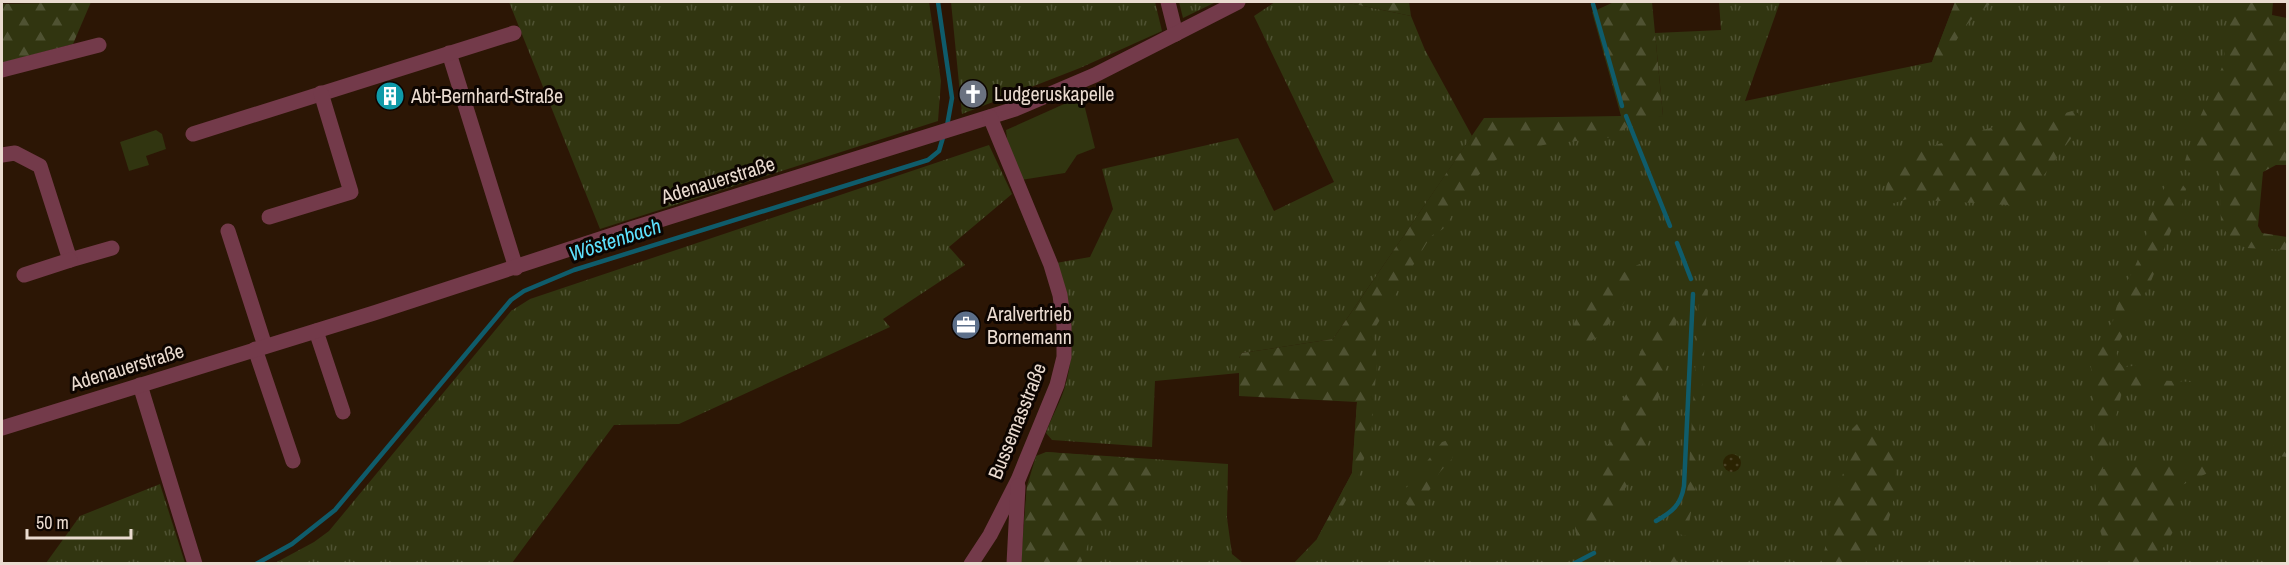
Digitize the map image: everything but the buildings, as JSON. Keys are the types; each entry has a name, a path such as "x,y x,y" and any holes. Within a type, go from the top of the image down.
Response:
{"street":[{"path":"1168,2 1176,34"},
{"name":"Adenauerstraße","path":"2,428 990,117 1078,83 1238,2"},
{"path":"193,134 514,33"},
{"path":"2,70 99,45"},
{"path":"449,53 516,268"},
{"path":"269,218 351,192 321,93"},
{"name":"Bussemasstraße","path":"971,564 990,535 1018,480 1057,385 1064,357 1064,326 1060,295 1051,265 990,117"},
{"path":"2,155 15,153 40,166 70,261"},
{"path":"228,231 293,462"},
{"path":"24,275 112,248"},
{"path":"316,331 343,412"},
{"path":"140,385 195,564"},
{"path":"1014,564 1018,480"}],"green space":[{"path":"91,2 73,44 2,63 2,4"},
{"path":"509,2 929,2 941,81 938,121 600,229"},
{"path":"951,2 1155,2 1162,31 1080,68 962,114"},
{"path":"1179,2 1216,2 1183,18"},
{"path":"1275,2 1344,2 1411,16 1425,50 1472,136 1333,339 1242,353 1239,358 1239,373 1155,381 1152,447 1052,440 1046,433 1064,390 1072,342 1066,295 1056,263 1090,257 1113,209 1102,169 1238,138 1274,211 1334,182 1254,16"},
{"path":"1344,2 1409,2 1411,16"},
{"path":"1614,2 1652,2 1663,116 1633,122 1615,137 1548,144 1506,154 1489,164 1476,178 1454,207 1443,229 1431,236 1375,328 1377,361 1371,437 1357,480 1323,542 1320,543 1317,539 1352,473 1357,402 1239,396 1239,358 1242,353 1333,339 1484,118 1621,116 1592,12"},
{"path":"1719,2 1780,2 1745,101 1932,62 1955,2 2252,2 2230,226 2287,244 2287,563 1293,564 1317,539 1352,473 1357,402 1349,356 1488,125 1663,116 1655,33 1721,30"},
{"path":"1955,2 1993,2 1966,26 1948,58 1932,62"},
{"path":"2231,2 2273,2 2272,15 2287,18 2287,165 2276,165 2263,172 2258,226 2262,233 2287,237 2287,250 2247,248 2233,243 2221,224 2219,165 2204,161 2193,175 2183,168 2193,133 2223,65"},
{"path":"1082,96 1095,148 1077,155 1065,173 1021,180 1008,148 1006,130"},
{"path":"2072,111 2078,113 2082,121 2081,125 2038,183 2030,201 2025,206 1907,199 1882,207 1890,168 1893,163 1908,154 1979,131 2029,118 2052,117"},
{"path":"156,130 162,134 166,149 146,156 149,165 129,171 120,142"},
{"path":"989,145 1012,194 949,247 965,265 883,319 890,327 679,424 614,425 512,563 275,563 314,542 329,531 511,311 530,299"},
{"path":"2178,179 2186,189 2184,199 2149,286 2117,346 2117,352 2118,360 2124,367 2141,365 2153,380 2192,382 2195,386 2192,388 2123,388 2103,469 2207,463 2212,468 2210,472 2182,485 2179,493 2182,508 2179,519 2154,563 2110,563 2100,530 2094,471 2095,421 2090,353 2113,321 2120,293 2145,243 2149,217 2167,183"},
{"path":"1640,264 1643,269 1606,328 1586,344 1576,346 1572,336 1574,324 1581,312 1618,276"},
{"path":"1702,288 1708,291 1696,484 1687,535 1684,536 1680,534 1672,520 1684,501 1688,484 1700,290"},
{"path":"1673,306 1678,309 1678,316 1644,460 1597,531 1580,541 1575,527 1578,509 1600,488 1597,461 1603,450 1621,430 1621,403 1638,375 1639,355 1654,323"},
{"path":"1857,424 1873,428 1884,437 1891,450 1895,465 1895,481 1890,514 1882,537 1865,563 1822,563 1836,492 1847,463 1852,429"},
{"path":"2287,438 2287,457 2279,456 2273,449 2274,441"},
{"path":"1451,439 1457,445 1452,459 1439,473 1423,502 1417,506 1408,506 1402,498 1404,491 1442,442"},
{"path":"1046,452 1228,464 1227,518 1232,554 1243,563 1021,564 1027,486"},
{"path":"1046,452 1154,460 1158,465 1157,471 1094,528 1081,563 1021,564 1027,486 1036,456"},
{"path":"160,484 185,563 46,563 80,516"},
{"path":"1669,541 1676,542 1680,547 1677,563 1659,563 1664,548"}],"sand":[{"path":"1732,454 1738,457 1741,463 1738,469 1732,472 1726,469 1723,463 1726,457"}],"waterway":[{"name":"Wöstenbach","path":"938,2 952,98 947,126"},
{"path":"1593,4 1622,106"},
{"path":"1626,116 1670,226"},
{"name":"Wöstenbach","path":"256,564 292,544 335,510 511,300 524,291 574,270 928,160 939,151 944,134"},
{"path":"1677,243 1691,279"},
{"path":"1656,521 1675,507 1681,498 1684,486 1693,294"},
{"path":"1573,564 1594,553"}],"place":[{"name":"Ludgeruskapelle","path":"973,94"},
{"name":"Abt-Bernhard-Straße","path":"390,96"},
{"name":"Aralvertrieb Bornemann","path":"966,325"}]}
